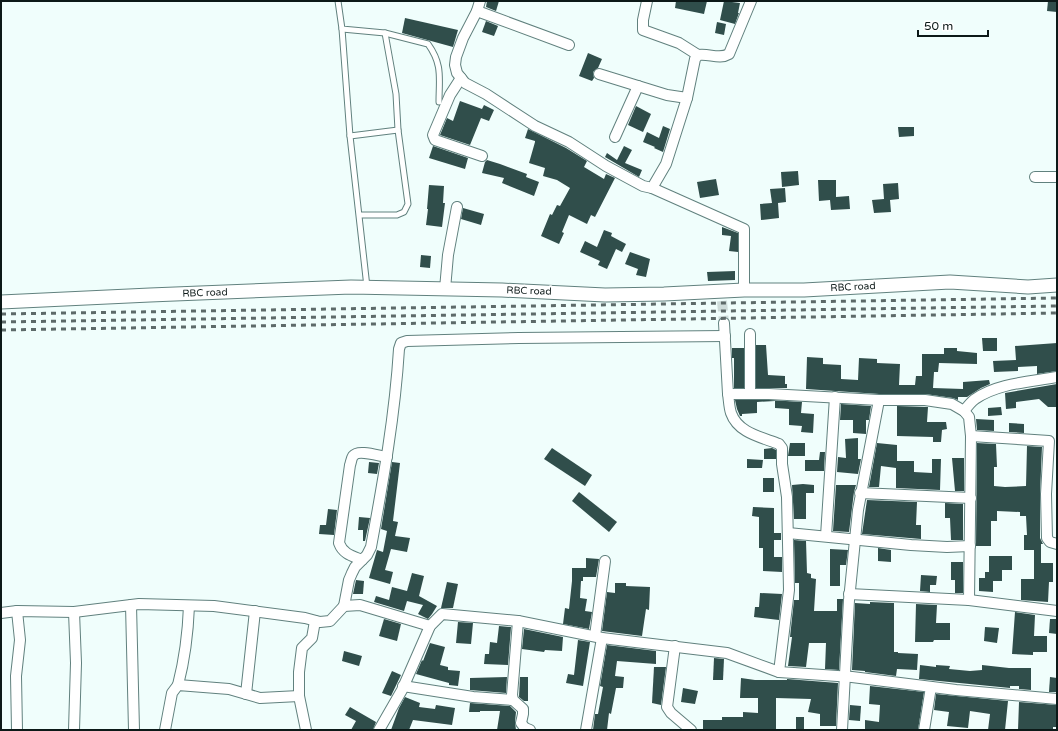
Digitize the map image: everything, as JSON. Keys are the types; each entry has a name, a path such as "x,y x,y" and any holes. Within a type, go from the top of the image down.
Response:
{"street":[{"path":"480,1 456,57 455,65 457,73 465,83 486,94 535,126 569,142 606,166 643,186 652,188 744,229 744,290"},
{"path":"647,1 643,20 643,30 678,43 698,55 704,54 718,57 725,57 729,54 751,1"},
{"path":"477,11 569,45"},
{"path":"652,188 666,164 687,98 695,59 698,55"},
{"path":"599,74 667,95 687,98"},
{"path":"461,78 450,95 434,131 434,138 435,140 482,156"},
{"path":"615,137 638,86"},
{"path":"1034,177 1057,177"},
{"path":"445,289 448,255 458,207"},
{"name":"RBC road","path":"1,302 367,287 605,295 664,294 722,296 744,290 804,290 950,282 1028,288 1057,285"},
{"path":"724,323 728,394 731,412 736,423 744,430 780,444 782,448 782,464 787,497 789,590 780,672"},
{"path":"750,334 750,394"},
{"path":"1,613 16,611 74,612 131,605 214,606 305,618 320,622 330,621 344,606 349,580 354,567 367,555 371,548 387,457 395,398 399,349 401,343 519,338 725,336"},
{"path":"964,411 974,400 987,392 1010,385 1057,377"},
{"path":"728,394 835,397 879,400 925,400 952,404 964,411 969,417 971,436 969,600"},
{"path":"826,536 835,397"},
{"path":"842,730 850,594 860,494 879,400"},
{"path":"971,436 1049,441 1046,494 1047,538 1050,542 1057,544"},
{"path":"362,560 344,552 339,542 352,457 356,453 363,452 387,457"},
{"path":"860,494 971,498"},
{"path":"788,533 911,545 947,547 970,546"},
{"path":"586,730 598,637 605,561"},
{"path":"850,594 969,600 1057,611"},
{"path":"131,605 134,730"},
{"path":"344,606 360,605 430,626"},
{"path":"165,730 172,693 178,685 185,656 190,606"},
{"path":"16,611 20,640 16,676 17,730"},
{"path":"246,694 255,611"},
{"path":"74,612 76,663 74,730"},
{"path":"378,730 403,686 430,626 442,614 518,621 598,637 726,653 780,672 845,677 1057,699"},
{"path":"306,730 299,696 299,672 302,648 312,638 315,621"},
{"path":"513,700 512,695 518,621"},
{"path":"675,646 667,707 671,713 691,730"},
{"path":"178,685 229,689 260,698 299,696"},
{"path":"403,686 473,697 513,700 523,709 520,726 530,730"},
{"path":"924,730 931,687"}],"lane":[{"path":"338,1 342,29 350,136 367,287"},
{"path":"342,29 385,33 428,44 434,52 438,63 439,102"},
{"path":"360,215 397,215 404,212 408,204 398,130 396,94 385,33"},
{"path":"350,136 398,130"}],"building":[{"path":"487,1 499,1 496,11 486,7"},
{"path":"676,1 707,1 704,14 675,8"},
{"path":"724,1 740,3 739,13 735,24 720,20"},
{"path":"1048,1 1057,1 1057,12 1047,11"},
{"path":"405,18 458,30 453,47 402,33"},
{"path":"486,21 498,26 494,36 482,32"},
{"path":"717,22 726,24 724,35 715,33"},
{"path":"588,53 602,59 598,68 593,72 594,78 592,81 579,76"},
{"path":"460,101 482,109 484,105 494,110 489,121 481,118 470,145 440,135 447,118 453,121"},
{"path":"636,106 651,114 643,132 628,125"},
{"path":"663,126 670,129 663,152 643,142 647,132 659,138"},
{"path":"898,127 914,127 914,136 899,137"},
{"path":"528,129 566,148 587,161 584,167 604,179 606,174 615,178 595,217 591,215 587,224 569,215 559,244 541,236 550,214 552,215 557,205 560,206 570,188 557,180 543,176 545,168 529,163 535,141 525,138"},
{"path":"433,146 468,158 465,169 429,158"},
{"path":"624,146 632,150 625,163 642,170 639,177 605,157 607,153 617,160"},
{"path":"487,160 527,174 526,177 539,182 534,196 502,183 504,178 482,173"},
{"path":"798,171 799,185 782,187 781,172"},
{"path":"716,179 719,195 700,198 697,182"},
{"path":"818,180 836,180 836,197 849,196 850,209 831,210 830,200 819,201"},
{"path":"898,183 899,199 890,200 891,212 874,213 872,200 884,199 883,184"},
{"path":"429,185 444,186 443,203 445,203 442,227 426,225"},
{"path":"785,188 786,202 778,203 779,218 761,220 760,204 772,203 770,189"},
{"path":"463,208 484,214 481,225 461,219"},
{"path":"722,227 738,233 738,252 729,251 731,236 722,235"},
{"path":"604,230 612,233 611,236 626,244 622,252 616,249 607,269 598,265 600,261 580,252 585,241 597,247"},
{"path":"630,252 650,259 646,277 636,275 638,269 625,264"},
{"path":"421,255 431,256 430,268 420,267"},
{"path":"735,271 735,280 708,281 707,272"},
{"path":"982,338 997,338 997,351 983,351"},
{"path":"1057,343 1057,371 1037,374 1037,366 1018,367 1018,371 994,372 993,361 1016,360 1015,346"},
{"path":"756,345 766,345 768,375 785,376 785,384 787,384 787,388 756,388"},
{"path":"732,348 744,348 744,388 734,388 734,358 732,358"},
{"path":"944,348 957,348 957,351 977,353 977,364 939,363 938,372 934,372 933,388 963,389 963,382 989,380 990,384 967,397 958,397 958,400 925,394 879,394 806,389 807,357 823,358 823,364 841,365 841,379 858,380 859,358 877,359 877,363 900,364 899,385 915,385 916,376 922,376 922,354 944,354"},
{"path":"1057,384 1057,407 1048,407 1039,399 1016,402 1016,408 1006,409 1005,393"},
{"path":"735,400 769,400 802,402 801,413 814,414 813,433 801,432 802,426 789,425 789,409 775,408 775,401 757,402 757,413 742,414 742,416 740,416"},
{"path":"841,404 871,406 869,420 866,420 866,434 853,433 853,420 840,420"},
{"path":"897,406 928,407 927,422 946,422 947,429 942,430 941,442 933,442 933,437 897,436"},
{"path":"1001,407 1002,415 988,416 988,408"},
{"path":"976,419 994,420 994,431 977,430"},
{"path":"1009,423 1024,424 1024,433 1009,432"},
{"path":"858,438 858,459 861,459 858,474 837,472 838,457 846,458 845,439"},
{"path":"790,443 805,443 805,456 788,456"},
{"path":"877,443 897,445 897,461 914,461 914,472 932,473 932,459 941,459 940,490 896,488 896,468 881,466 879,487 869,487"},
{"path":"977,443 996,444 997,467 994,467 994,486 1005,487 1026,486 1027,446 1042,447 1040,538 1043,544 1041,544 1041,563 1053,563 1053,582 1049,582 1048,602 1021,600 1021,579 1034,579 1034,550 1024,550 1024,535 1027,535 1026,516 1020,516 1020,512 997,511 997,521 991,521 991,546 976,546"},
{"path":"552,448 592,475 585,486 544,459"},
{"path":"772,448 776,450 776,459 764,459 764,449"},
{"path":"820,452 825,452 824,471 805,471 805,460 819,460"},
{"path":"952,458 964,458 964,491 955,491"},
{"path":"747,459 763,460 762,468 747,468"},
{"path":"369,462 379,463 377,474 368,473"},
{"path":"392,462 400,463 393,521 398,522 395,536 410,538 407,552 391,549 385,570 393,572 390,584 369,578 377,550 383,552 387,531 381,529"},
{"path":"763,478 774,478 774,492 763,492"},
{"path":"792,485 814,485 814,493 806,493 806,519 794,519"},
{"path":"836,485 856,485 849,532 833,531"},
{"path":"579,492 617,522 609,532 572,501"},
{"path":"867,500 917,502 916,525 921,525 921,539 862,534"},
{"path":"945,503 963,504 963,540 951,540 950,518 945,518"},
{"path":"753,507 774,508 774,533 781,533 781,540 774,540 774,557 782,557 782,572 763,571 763,548 759,548 759,517 752,516"},
{"path":"328,509 337,510 334,535 319,534 320,525 326,525"},
{"path":"359,517 370,518 365,541 363,541 363,530 358,530"},
{"path":"794,540 806,541 807,573 811,574 811,578 816,579 814,611 837,611 837,599 843,599 839,670 825,669 826,643 809,643 806,667 788,666 792,637 790,637 794,600 799,600 799,583 795,583"},
{"path":"878,548 891,550 891,562 878,561"},
{"path":"830,549 848,550 846,565 840,565 840,586 830,586"},
{"path":"989,556 1012,556 1012,570 1002,570 1002,581 993,581 993,592 979,591 979,578 985,578 985,572 989,572"},
{"path":"586,558 599,559 596,577 583,577 583,581 581,581 580,598 587,599 585,611 592,612 589,629 563,624 565,608 569,609 572,568 586,568"},
{"path":"951,562 963,562 963,593 955,593 955,580 951,580"},
{"path":"412,573 424,576 419,596 437,606 428,619 418,614 423,605 407,601 404,611 374,602 376,596 389,600 392,587 407,591"},
{"path":"921,575 937,576 936,585 930,585 930,592 920,591"},
{"path":"356,580 364,581 363,594 353,594"},
{"path":"447,582 458,584 453,608 441,608"},
{"path":"615,583 626,583 626,586 650,587 649,610 646,609 642,636 602,631 607,592 615,593"},
{"path":"760,593 782,594 779,620 754,617 755,607 759,607"},
{"path":"870,602 894,603 894,652 918,654 917,670 897,669 896,676 852,670 855,603 870,604"},
{"path":"916,604 937,605 936,623 950,623 950,640 915,642"},
{"path":"1015,612 1035,615 1034,636 1047,636 1047,652 1033,652 1033,655 1012,654"},
{"path":"384,619 401,624 397,641 379,636"},
{"path":"1050,619 1057,619 1057,634 1049,633"},
{"path":"458,622 473,623 471,644 456,643"},
{"path":"499,626 511,627 508,665 484,664 485,654 489,654 490,642 497,643"},
{"path":"985,627 999,628 997,643 984,641"},
{"path":"524,629 563,637 562,651 545,650 544,652 522,649"},
{"path":"578,640 590,642 583,686 566,683 568,674 574,675"},
{"path":"430,643 445,647 440,665 448,667 448,670 460,671 458,686 449,685 449,683 416,674"},
{"path":"607,645 656,651 656,664 617,661 615,676 624,677 623,688 616,688 611,714 609,713 607,730 593,730 595,714 598,714 603,687 600,686"},
{"path":"344,651 362,656 359,666 342,661"},
{"path":"714,658 724,659 723,680 713,680"},
{"path":"920,665 936,667 936,665 950,666 949,669 970,671 982,670 982,665 1009,668 1031,668 1031,690 1019,689 1019,686 1010,686 1010,688 919,679"},
{"path":"654,667 666,667 661,705 652,703"},
{"path":"392,671 401,675 391,696 382,693"},
{"path":"507,677 506,693 470,690 470,678"},
{"path":"520,677 528,677 528,701 524,701 519,697"},
{"path":"1050,677 1057,678 1057,692 1049,692"},
{"path":"741,678 755,680 787,679 838,683 836,726 820,726 820,714 808,712 811,699 776,698 776,730 703,730 703,720 722,720 722,717 743,717 743,712 758,713 758,698 740,698"},
{"path":"870,686 924,692 918,730 865,730 865,720 879,722 880,705 869,704"},
{"path":"683,688 698,691 695,704 681,702"},
{"path":"936,694 1008,701 1005,730 988,730 990,714 970,711 968,728 947,726 949,712 934,710"},
{"path":"405,697 420,703 419,707 435,709 436,705 455,708 452,725 413,720 409,730 391,730 399,708"},
{"path":"1019,702 1057,705 1056,727 1053,727 1053,730 1018,730"},
{"path":"470,703 510,706 516,712 516,730 497,730 500,711 469,712"},
{"path":"850,705 861,706 860,721 849,720"},
{"path":"350,707 376,722 373,730 351,730 356,721 345,715"},
{"path":"796,717 804,717 804,730 796,730"}],"tunnel":[{"path":"722,301 724,323"}],"railway":[{"path":"1,314 1057,298"},
{"path":"1,322 1057,306"},
{"path":"1,330 1057,313"}]}
